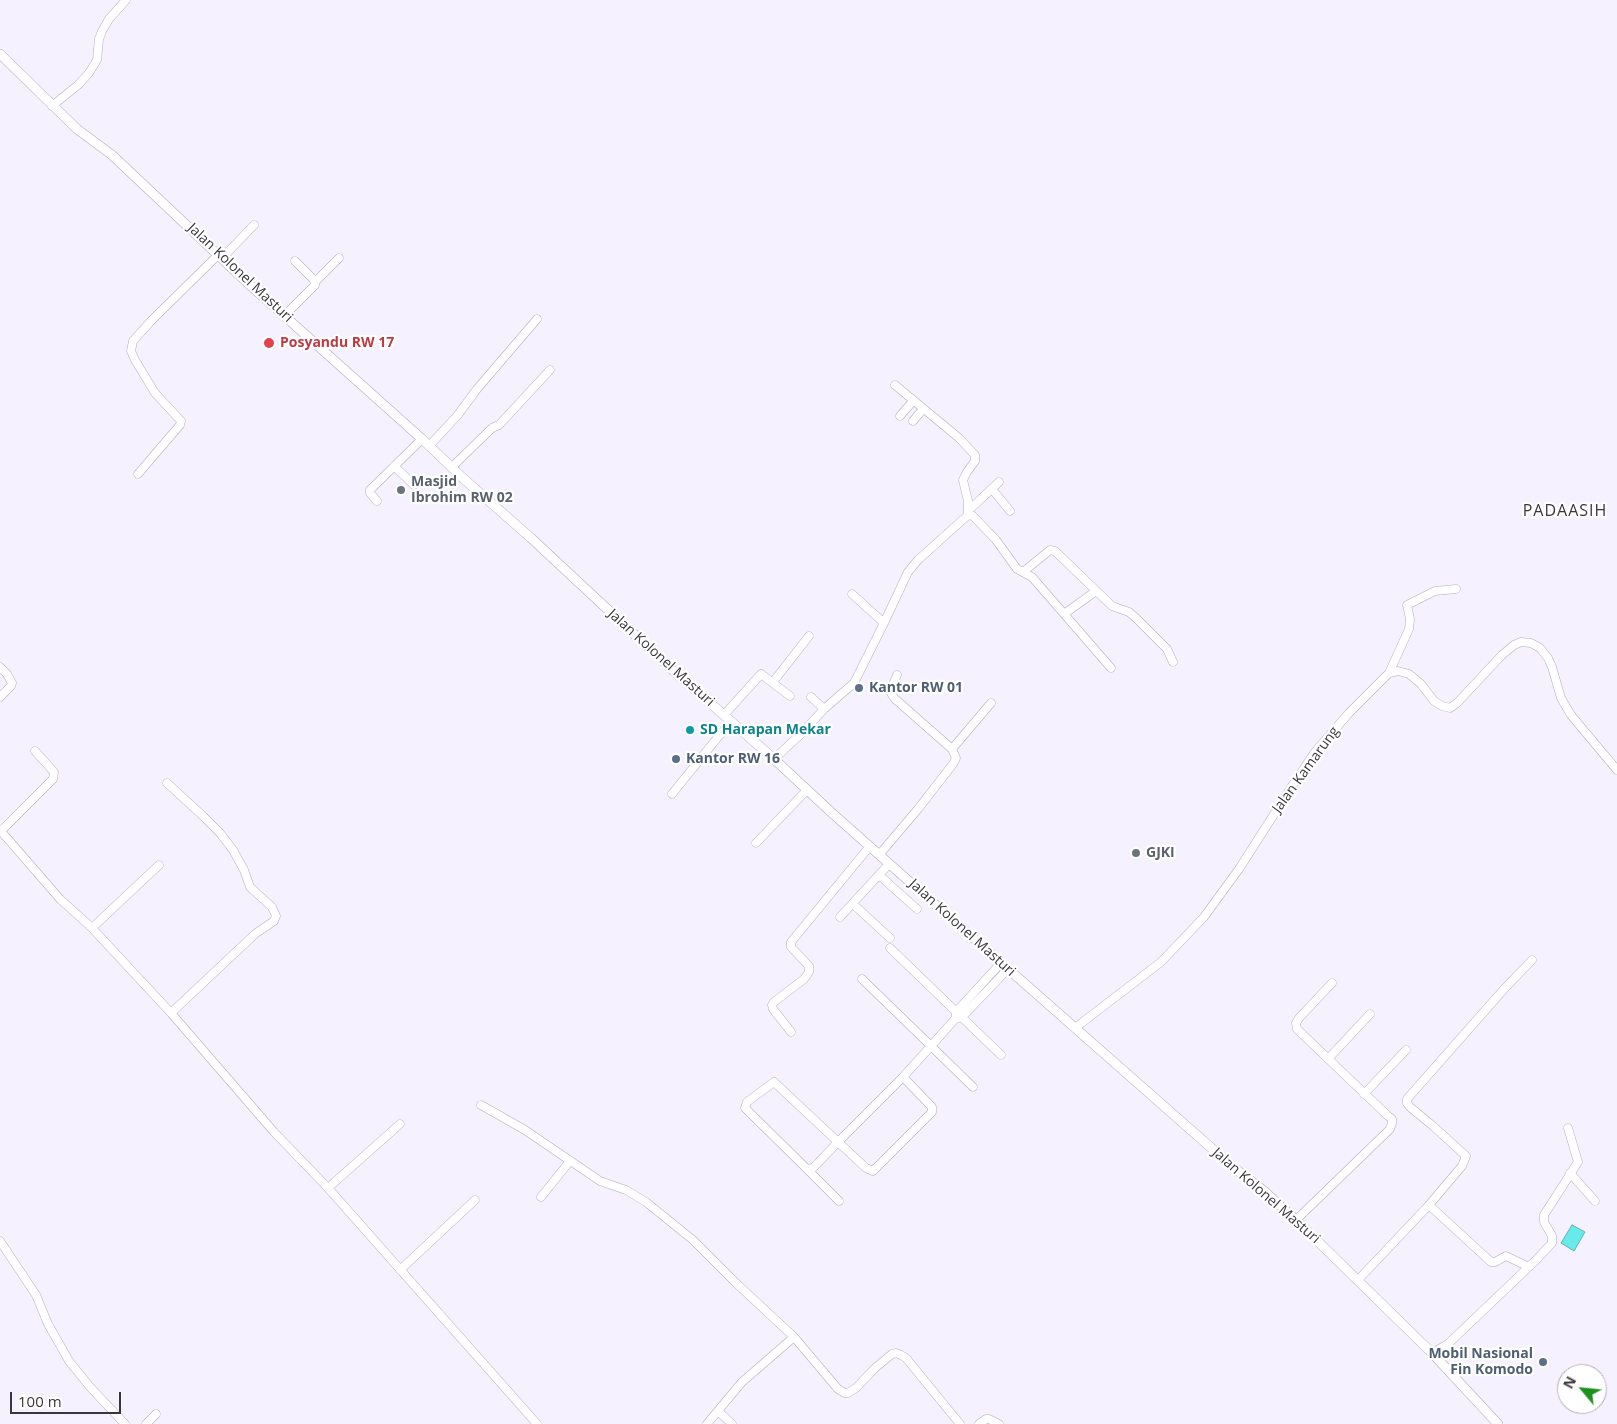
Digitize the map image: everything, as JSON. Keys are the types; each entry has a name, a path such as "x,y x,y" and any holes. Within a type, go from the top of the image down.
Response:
{"main road":[{"name":"Jalan Kolonel Masturi","path":"0,54 77,129 112,155 284,315 892,867 1233,1167 1264,1191 1296,1220 1432,1353 1498,1424"}],"street":[{"path":"52,106 78,85 89,72 97,60 102,31 109,18 126,0"},
{"path":"138,474 180,425 181,421 155,393 135,360 131,351 131,345 146,326 219,254 222,252 227,253 254,225"},
{"path":"284,315 339,258"},
{"path":"295,261 315,282"},
{"path":"429,446 457,416 477,389 537,319"},
{"path":"452,467 492,428 499,425 550,370"},
{"path":"895,385 959,438 974,455 975,461 966,472 963,480 969,512 996,540 1015,566 1032,577 1111,668"},
{"path":"900,416 913,400"},
{"path":"913,421 923,409"},
{"path":"378,500 370,490 422,439"},
{"path":"394,466 414,485"},
{"path":"774,759 856,680 911,568 1000,482"},
{"path":"992,489 1010,511"},
{"path":"1024,572 1052,550 1112,606 1129,612 1136,618 1167,649 1173,662"},
{"path":"1390,674 1409,629 1410,619 1407,605 1435,591 1456,589"},
{"path":"1064,614 1096,591"},
{"path":"852,594 884,622"},
{"path":"773,682 809,636"},
{"path":"1390,674 1398,671 1409,674 1421,684 1434,701 1450,708 1514,645 1521,642 1531,642 1540,648 1548,658 1570,715 1617,770"},
{"path":"0,667 12,683 0,697"},
{"path":"724,714 761,674 790,696"},
{"name":"Jalan Kamarung","path":"1075,1028 1161,962 1204,916 1239,869 1315,752 1342,720 1390,674"},
{"path":"879,855 956,758 952,749 890,693 897,675"},
{"path":"811,697 824,709"},
{"path":"952,749 992,703"},
{"path":"672,794 731,721"},
{"path":"35,751 54,772 53,779 1,831 60,899 92,928 171,1013 274,1132 328,1188 537,1424"},
{"path":"167,783 220,833 240,863 250,887 272,907 276,916 274,921 255,934 171,1013"},
{"path":"756,843 808,790"},
{"path":"791,1032 772,1005 804,979 809,972 809,966 791,947 791,942 870,846"},
{"path":"92,928 159,865"},
{"path":"840,917 892,867"},
{"path":"882,878 918,910"},
{"path":"853,904 890,938"},
{"path":"890,948 1001,1056"},
{"path":"1358,1280 1429,1205 1462,1166 1466,1156 1410,1107 1407,1099 1532,960"},
{"path":"807,1170 813,1168 903,1077 1004,966"},
{"path":"862,979 973,1087"},
{"path":"1296,1220 1390,1129 1392,1122 1296,1027 1299,1018 1332,983"},
{"path":"1328,1059 1370,1014"},
{"path":"1364,1094 1406,1050"},
{"path":"839,1201 744,1107 747,1102 770,1084 775,1083 870,1171 876,1170 933,1110 903,1077"},
{"path":"481,1105 525,1130 600,1181 637,1196 694,1240 736,1283 794,1337 838,1388 845,1393 856,1388 875,1368 892,1354 896,1353 906,1358 960,1424"},
{"path":"328,1188 400,1124"},
{"path":"1432,1353 1448,1344 1552,1243 1552,1236 1544,1222 1544,1215 1578,1162 1568,1128"},
{"path":"540,1197 570,1161"},
{"path":"1570,1174 1595,1201"},
{"path":"400,1270 475,1200"},
{"path":"1429,1205 1491,1262 1506,1256 1529,1267"},
{"path":"0,1241 36,1295 48,1324 70,1361 90,1387 125,1424"},
{"path":"707,1424 742,1382 794,1337"},
{"path":"718,1411 732,1424"},
{"path":"146,1424 156,1414"},
{"path":"979,1424 986,1419 999,1424"}],"water":[{"path":"1572,1225 1585,1232 1574,1251 1561,1243"}],"place":[{"name":"Posyandu RW 17","path":"269,343"},
{"name":"Masjid Ibrohim RW 02","path":"401,490"},
{"name":"Kantor RW 01","path":"859,688"},
{"name":"SD Harapan Mekar","path":"690,730"},
{"name":"Kantor RW 16","path":"676,759"},
{"name":"GJKI","path":"1136,853"},
{"name":"Mobil Nasional Fin Komodo","path":"1543,1362"}],"district":[{"name":"PADAASIH","path":"1565,511"}]}
